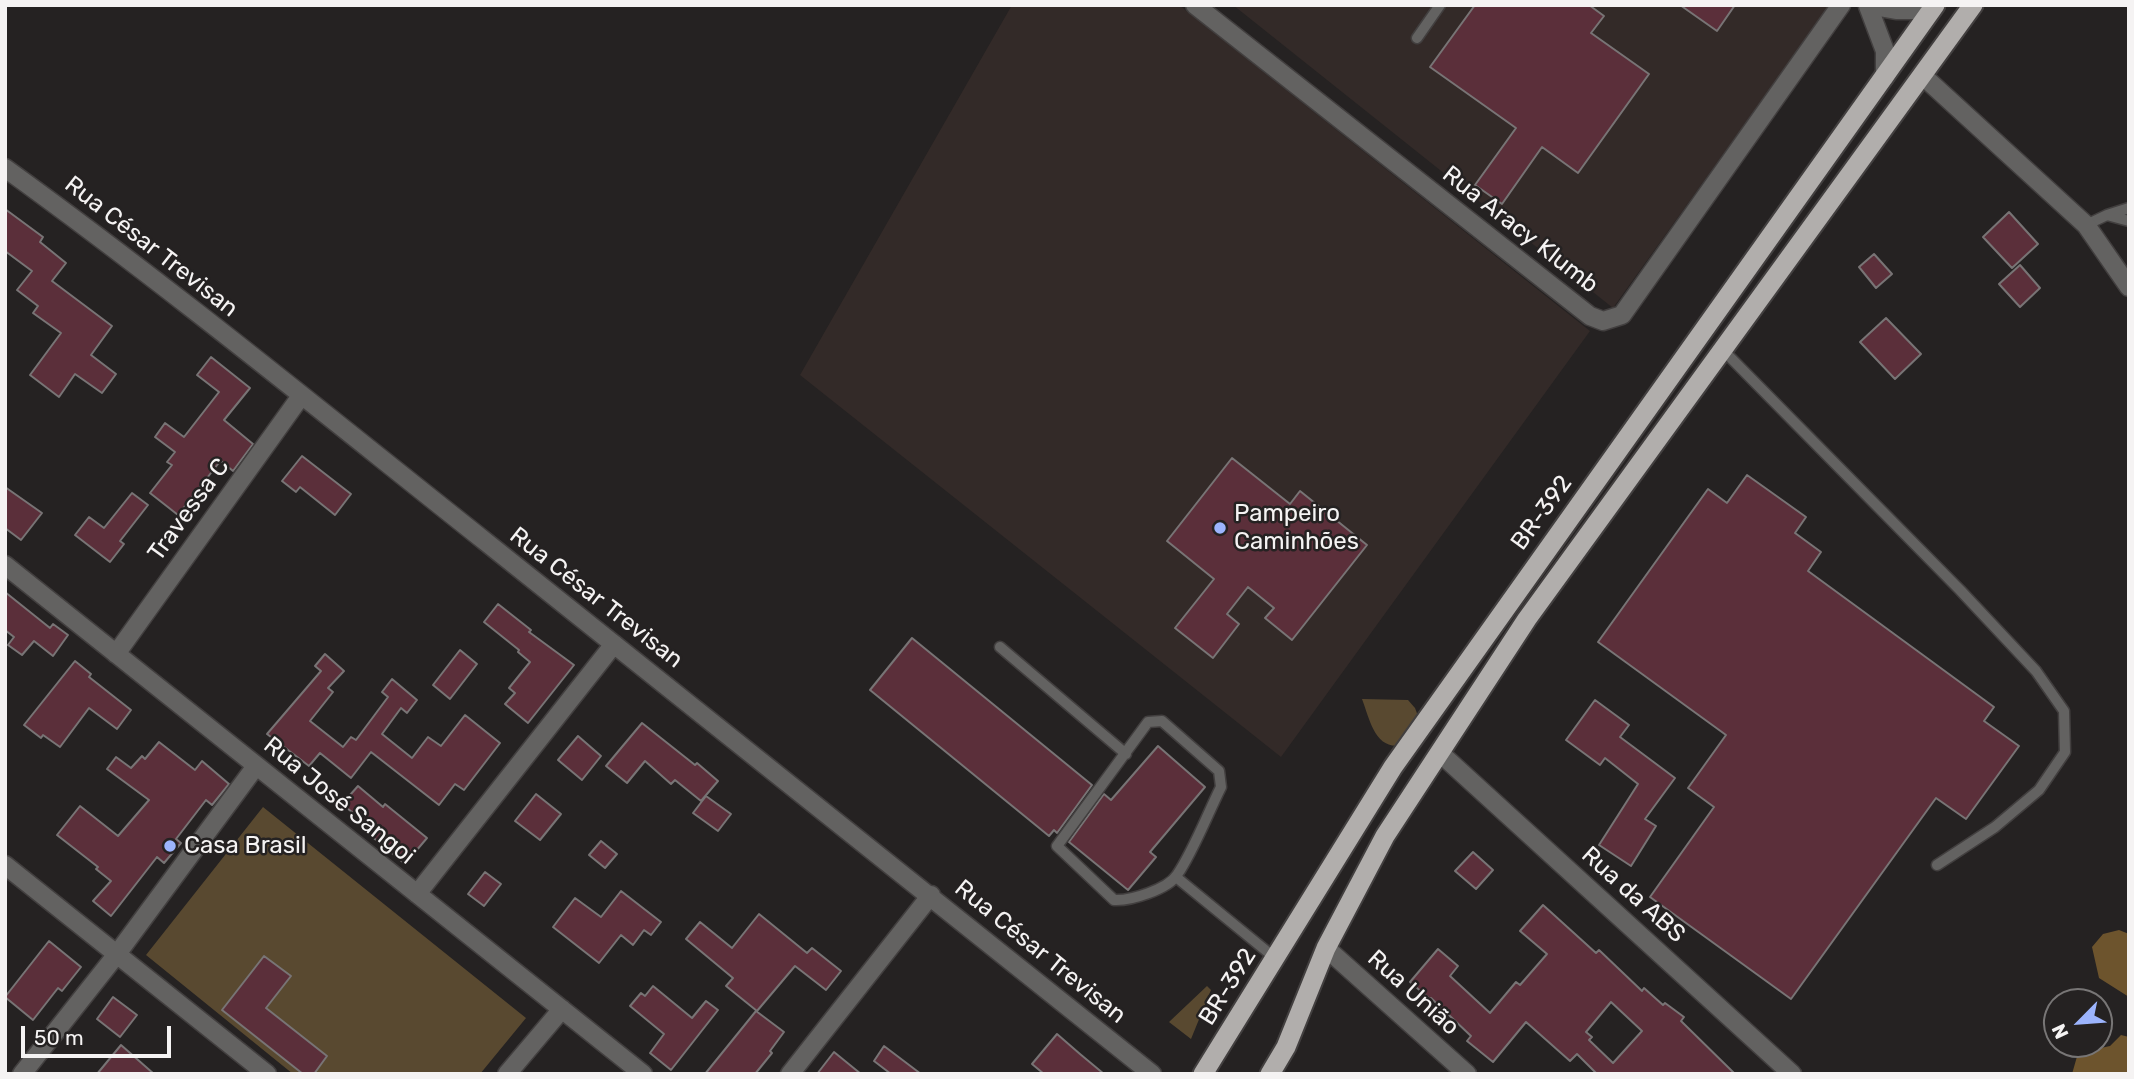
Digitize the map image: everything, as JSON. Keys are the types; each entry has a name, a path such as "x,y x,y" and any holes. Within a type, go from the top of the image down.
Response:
{"highway":[{"name":"BR-392","path":"1270,1074 1286,1047 1326,948 1385,836 1558,575 1973,5"},
{"name":"BR-392","path":"1204,1070 1430,712 1934,8"}],"street":[{"name":"Rua Aracy Klumb","path":"1195,5 1590,316 1603,321 1622,314 1841,5"},
{"path":"1868,5 1896,10 1934,8"},
{"path":"1868,5 1885,51 1885,77"},
{"path":"1923,76 2086,225 2129,287"},
{"name":"Rua César Trevisan","path":"5,168 100,237 931,895 1152,1074"},
{"name":"Travessa C","path":"116,654 301,396"},
{"name":"Rua José Sangoi","path":"5,565 643,1074"},
{"path":"417,894 614,644"},
{"name":"Rua da ABS","path":"1440,753 1784,1071"},
{"path":"22,1074 117,954 256,766"},
{"path":"5,865 267,1074"},
{"path":"790,1074 931,895"},
{"name":"Rua União","path":"1326,948 1467,1074"},
{"path":"507,1074 562,1009"}],"lane":[{"path":"1417,38 1440,5"},
{"path":"2086,225 2129,208"},
{"path":"2107,215 2129,221"},
{"path":"1722,349 1960,590 2036,671 2064,711 2065,752 2039,790 1995,827 1937,866"},
{"path":"1000,647 1126,754"},
{"path":"1162,721 1219,771 1221,787 1176,877 1141,897 1127,901 1114,900 1056,846 1148,722 1162,721"},
{"path":"1176,877 1275,958"}],"shaded area":[{"name":"Pampeiro Caminhões","path":"1012,5 1179,5 1590,331 1281,757 800,375"},
{"path":"1233,5 1830,5 1613,308"},
{"path":"1362,699 1408,700 1418,716 1403,745 1394,746 1380,739"},
{"path":"263,807 526,1018 480,1074 293,1074 146,955"},
{"path":"2119,930 2129,934 2129,997 2099,978 2092,947 2103,934"},
{"path":"1207,986 1211,990 1191,1039 1169,1022"},
{"path":"2121,1035 2129,1037 2129,1074 2072,1074 2077,1058 2113,1058 2113,1043"}],"building":[{"path":"1475,5 1589,5 1604,16 1591,33 1649,74 1578,173 1542,147 1502,204 1475,185 1516,128 1430,67"},
{"path":"1680,5 1735,5 1717,31"},
{"path":"5,209 43,237 40,242 66,263 52,281 112,326 91,355 116,374 102,393 75,374 59,397 30,375 61,333 33,313 38,306 17,290 32,271 5,251"},
{"path":"2009,212 2038,244 2012,268 1983,237"},
{"path":"1874,254 1892,274 1876,288 1859,267"},
{"path":"2020,265 2040,288 2020,307 1999,284"},
{"path":"1886,318 1921,354 1895,379 1860,342"},
{"path":"211,357 250,388 224,420 253,444 233,471 221,461 178,515 150,493 172,465 167,462 175,452 155,437 165,423 184,437 219,392 197,375"},
{"path":"302,456 351,494 335,515 300,487 296,492 282,481"},
{"path":"1232,458 1290,504 1300,491 1367,545 1292,640 1265,618 1274,608 1248,587 1227,614 1239,624 1213,658 1175,628 1214,579 1167,541"},
{"path":"1747,475 1806,517 1795,533 1821,552 1808,571 1994,707 1984,721 2019,746 1966,819 1936,798 1791,999 1650,897 1714,807 1688,788 1726,735 1598,642 1708,489 1727,503"},
{"path":"5,487 42,513 21,540 5,528"},
{"path":"132,493 148,505 120,541 124,544 110,562 75,535 89,517 104,528"},
{"path":"5,592 50,628 53,624 68,635 53,656 34,641 22,655 8,645 14,637 5,630"},
{"path":"498,604 531,630 529,632 574,665 528,723 505,704 515,693 509,688 530,662 484,622"},
{"path":"912,638 1092,785 1057,833 1054,830 1049,836 870,690"},
{"path":"460,650 477,664 450,699 433,685"},
{"path":"325,654 344,671 328,688 333,692 310,721 343,747 351,737 356,740 388,697 382,692 392,679 417,700 407,713 401,708 382,734 412,758 428,737 441,746 465,715 500,743 464,790 455,784 439,805 371,752 351,778 320,753 309,766 267,734 321,671 315,666"},
{"path":"75,661 91,674 89,677 131,710 117,729 89,708 60,747 43,735 41,738 24,725"},
{"path":"1595,700 1629,725 1620,737 1675,778 1645,819 1656,826 1631,866 1599,845 1638,784 1605,758 1600,765 1566,740"},
{"path":"642,723 718,781 701,801 675,780 671,784 645,761 627,783 606,766"},
{"path":"578,736 601,756 582,780 558,760"},
{"path":"159,742 195,770 202,761 229,784 212,805 206,800 176,839 181,843 164,863 157,857 111,916 93,901 111,881 96,869 98,867 57,835 80,806 118,836 149,800 107,769 116,757 131,768 142,756 145,759"},
{"path":"1158,746 1205,787 1150,852 1156,857 1128,890 1069,842 1104,794 1111,800"},
{"path":"358,786 427,838 405,864 364,830 368,825 342,804"},
{"path":"536,794 561,814 540,840 515,821"},
{"path":"706,796 731,814 718,831 693,813"},
{"path":"601,841 617,854 605,868 589,855"},
{"path":"1473,852 1493,870 1476,889 1455,871"},
{"path":"485,872 501,884 484,906 468,894"},
{"path":"621,891 661,922 651,935 644,930 633,945 621,935 599,963 553,927 575,898 601,917"},
{"path":"1543,905 1596,953 1599,950 1642,991 1644,988 1663,1005 1665,1003 1684,1017 1681,1021 1735,1074 1597,1074 1577,1054 1570,1061 1526,1022 1493,1062 1467,1041 1471,1036 1410,982 1438,949 1458,966 1450,976 1490,1013 1516,982 1520,985 1547,954 1520,931","holes":["1611,1002 1642,1031 1613,1063 1589,1040 1592,1037 1586,1032"]},
{"path":"759,914 807,953 812,948 841,971 826,990 795,966 757,1011 726,986 733,978 686,939 700,922 732,948"},
{"path":"49,941 81,967 62,991 58,988 33,1020 5,997"},
{"path":"264,956 291,976 266,1008 327,1056 314,1074 303,1074 222,1010"},
{"path":"653,986 692,1018 706,1001 718,1010 671,1070 650,1053 664,1034 630,1006 641,993 645,996"},
{"path":"113,997 137,1015 120,1037 97,1019"},
{"path":"756,1011 784,1032 755,1074 705,1074"},
{"path":"1057,1034 1104,1074 1044,1074 1032,1064"},
{"path":"121,1045 154,1074 97,1074"},
{"path":"884,1046 921,1074 891,1074 874,1061"},
{"path":"834,1052 861,1074 817,1074"}],"place":[{"name":"Pampeiro Caminhões","path":"1220,528"},
{"name":"Casa Brasil","path":"170,846"}]}
